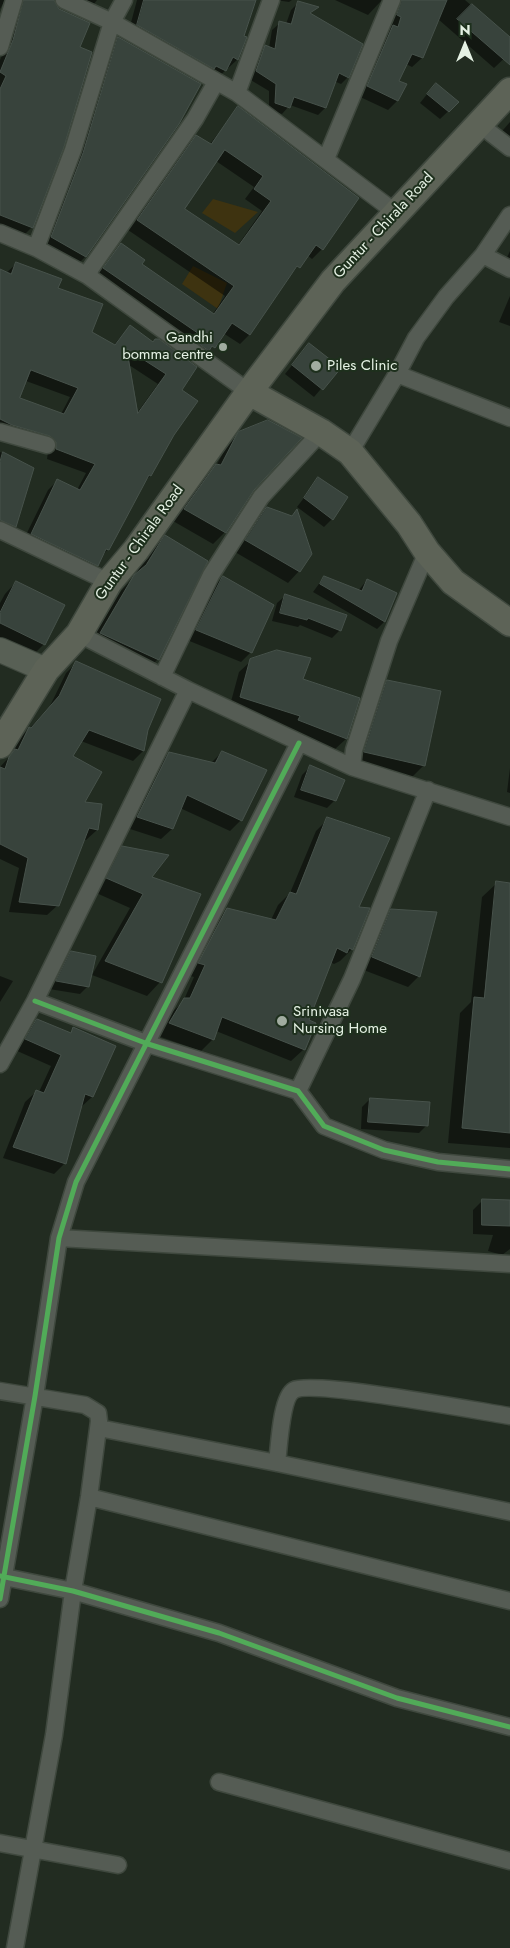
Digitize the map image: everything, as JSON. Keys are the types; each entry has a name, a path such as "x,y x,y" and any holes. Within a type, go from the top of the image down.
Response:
{"main road":[{"name":"Guntur - Chirala Road","path":"0,745 46,670 79,634 109,582 136,550 249,392 333,281 510,91"},
{"path":"249,392 321,432 350,452 409,524 427,552 453,582 510,623"}],"street":[{"path":"0,47 14,0"},
{"path":"64,0 112,22 237,93 396,212"},
{"path":"36,248 73,150 112,22 124,0"},
{"path":"237,93 271,0"},
{"path":"326,159 392,0"},
{"path":"88,276 195,119 216,82"},
{"path":"479,124 510,148"},
{"path":"350,452 397,374 416,338 446,297 483,255 510,215"},
{"path":"0,233 36,248 88,276 249,392"},
{"path":"483,255 510,269"},
{"path":"397,374 510,418"},
{"path":"0,432 47,444"},
{"path":"162,677 211,575 262,496 321,432"},
{"path":"0,530 109,582"},
{"path":"352,767 354,750 385,650 427,552"},
{"path":"79,634 188,690 352,767 510,817"},
{"path":"0,650 46,670"},
{"path":"0,1064 35,1001 188,690"},
{"path":"0,1599 2,1577 35,1396 59,1238 76,1182 148,1044 299,743"},
{"path":"298,1091 352,979 428,790"},
{"path":"35,1001 148,1044 298,1091 324,1126 384,1150 438,1162 510,1169"},
{"path":"59,1238 510,1264"},
{"path":"277,1463 286,1400 294,1390 308,1387 342,1390 510,1416"},
{"path":"0,1391 94,1408 98,1413 99,1428 73,1591 54,1735 31,1848 14,1948"},
{"path":"99,1428 510,1512"},
{"path":"89,1497 510,1600"},
{"path":"2,1577 73,1591 219,1633 397,1698 510,1727"},
{"path":"219,1782 510,1860"},
{"path":"0,1843 118,1865"}],"shaded area":[{"path":"213,199 258,212 235,233 202,213"},
{"path":"193,266 227,283 218,309 182,284"}],"building":[{"path":"24,0 54,0 59,9 90,23 80,47 92,52 64,147 33,228 0,215 0,89 6,76 0,72 13,40"},
{"path":"144,0 256,0 244,36 247,37 238,60 233,57 226,71 216,66 214,69 137,25"},
{"path":"402,0 447,0 423,58 412,54 399,81 407,84 398,101 367,86 393,25 398,27 401,17 397,15"},
{"path":"298,1 319,7 310,13 363,44 349,78 339,73 326,108 294,97 290,108 275,103 276,84 256,71 265,45 275,49 279,21 291,24"},
{"path":"472,4 510,37 510,65 457,19"},
{"path":"118,37 201,84 179,124 86,257 51,237 83,153"},
{"path":"436,83 459,102 449,112 427,94"},
{"path":"238,106 359,198 323,250 316,245 300,268 297,266 250,335 232,323 215,348 212,346 209,351 188,336 208,343 204,340 205,338 103,268 121,243 145,260 142,264 214,314 234,286 137,220 196,135 211,144","holes":["225,150 263,176 254,189 271,201 239,245 185,209"]},
{"path":"16,262 62,279 58,288 103,304 92,332 115,345 130,325 153,342 155,339 159,339 197,367 182,390 198,401 174,435 151,476 149,475 109,550 106,549 98,566 31,534 57,479 80,490 95,464 56,449 56,442 50,436 12,425 0,419 0,269 11,274","holes":["127,349 166,374 138,413","31,370 78,388 64,414 20,398"]},
{"path":"309,343 341,368 323,390 292,365"},
{"path":"268,420 302,438 254,490 226,533 184,509 216,464 221,465 238,432"},
{"path":"3,452 34,468 16,527 0,520 0,462"},
{"path":"318,477 348,497 333,520 304,498"},
{"path":"267,507 292,516 297,509 312,554 300,572 245,540"},
{"path":"165,535 208,561 159,660 100,633 134,575 146,565"},
{"path":"223,576 274,605 252,653 196,630"},
{"path":"324,576 362,591 367,579 397,593 385,622 320,584"},
{"path":"16,581 65,605 45,645 0,623 0,613"},
{"path":"285,594 347,615 341,631 308,618 307,620 280,613"},
{"path":"277,650 311,658 303,679 360,698 347,739 298,720 300,716 240,697 250,659"},
{"path":"76,661 161,699 148,730 144,751 89,730 73,756 102,772 85,802 102,804 98,830 89,828 59,906 19,902 28,858 0,844 0,767 5,769 9,757 15,749 18,750 29,727 31,728 59,696"},
{"path":"387,680 441,691 425,766 364,752"},
{"path":"222,751 267,770 242,821 187,795 173,829 137,817 169,752 215,763"},
{"path":"310,765 345,780 336,801 301,790"},
{"path":"327,817 390,838 359,907 370,908 353,950 349,948 347,953 337,948 309,1020 316,1023 305,1050 222,1017 214,1040 169,1023 184,998 190,998 205,965 198,963 227,908 276,920 290,892 296,894"},
{"path":"122,846 169,855 152,877 201,894 162,983 105,961 143,894 106,878"},
{"path":"496,881 510,883 510,1133 462,1128 474,997 484,998"},
{"path":"391,909 437,912 420,977 372,957"},
{"path":"71,951 96,956 89,987 56,981"},
{"path":"37,1019 71,1033 73,1027 116,1046 93,1097 85,1094 66,1164 13,1147 36,1090 44,1093 61,1055 25,1039"},
{"path":"370,1098 430,1102 428,1126 368,1122"},
{"path":"482,1199 510,1200 510,1226 482,1225"}],"cycle path":[{"path":"0,1599 35,1396 59,1238 76,1182 299,743"},
{"path":"35,1001 148,1044 298,1091 324,1126 384,1150 438,1162 510,1169"},
{"path":"0,1576 73,1591 219,1633 397,1698 510,1727"}],"place":[{"name":"Gandhi bomma centre","path":"223,347"},
{"name":"Piles Clinic","path":"316,366"},
{"name":"Srinivasa Nursing Home","path":"282,1021"}]}
